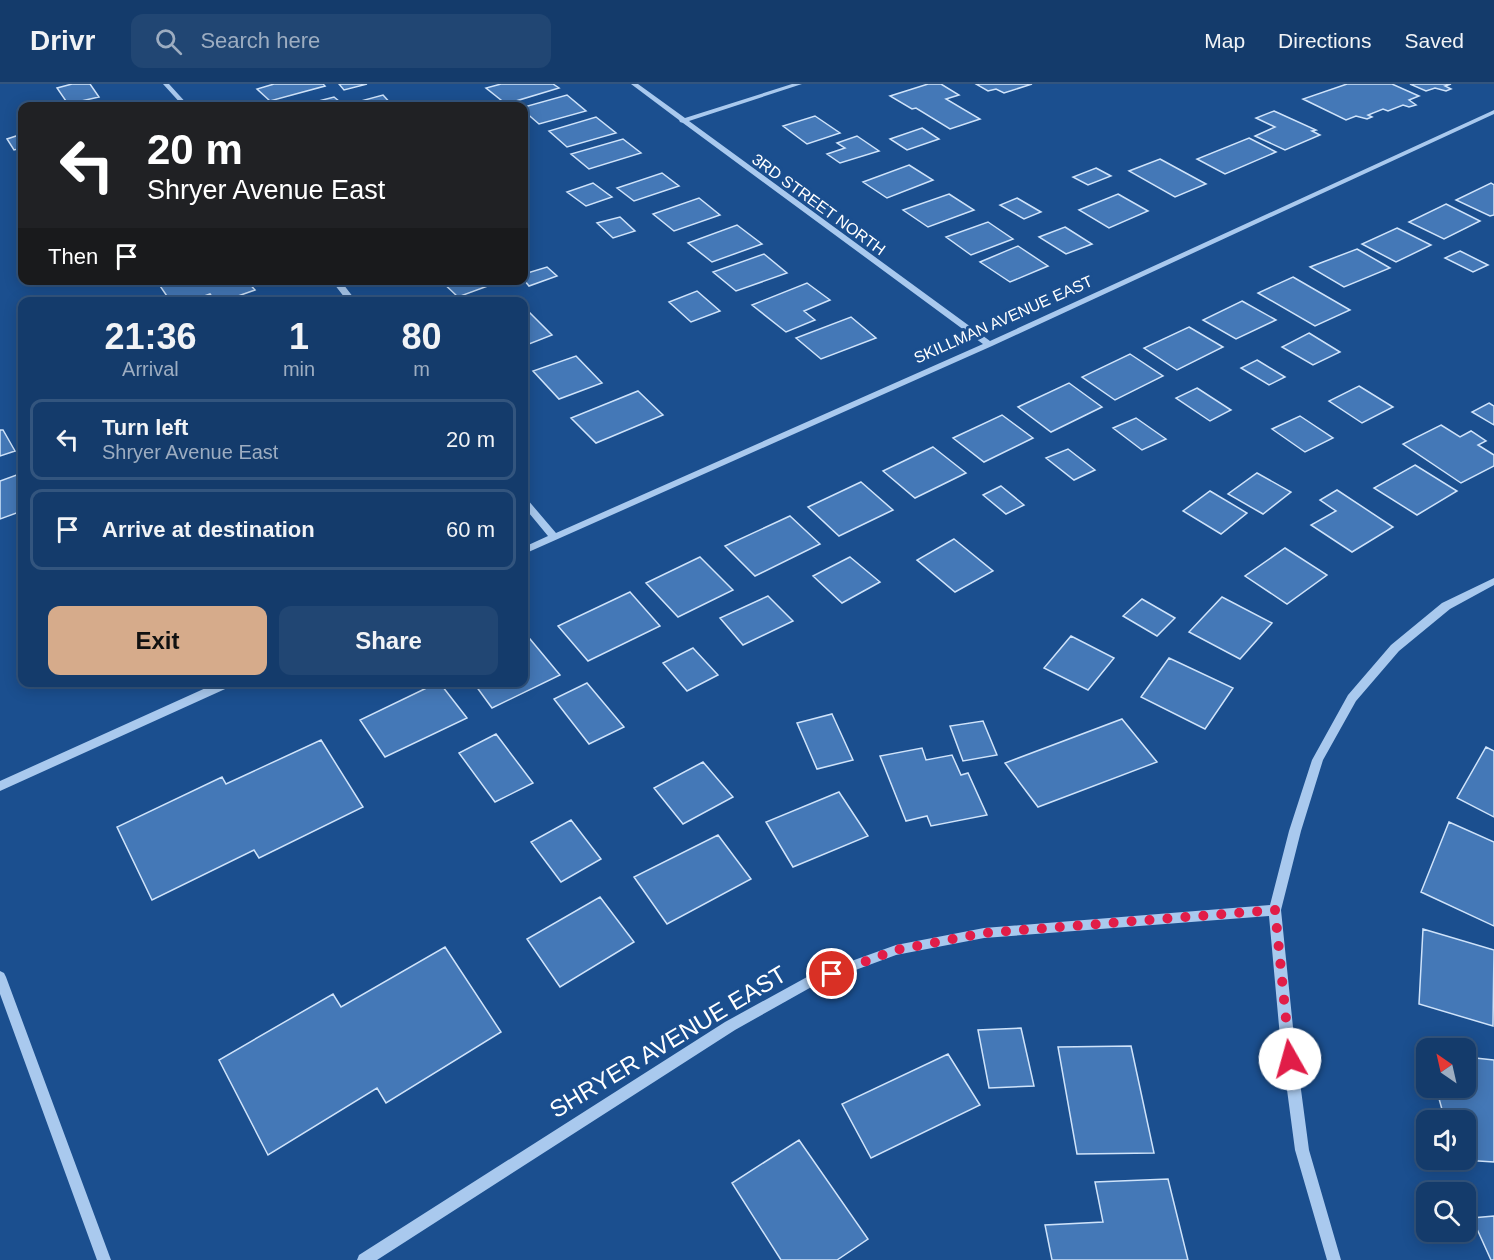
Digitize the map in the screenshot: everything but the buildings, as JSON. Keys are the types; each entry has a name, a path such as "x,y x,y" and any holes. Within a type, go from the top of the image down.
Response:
{"street":[{"path":"166,84 182,102"},
{"name":"3RD STREET NORTH","path":"634,84 989,344"},
{"path":"682,121 799,84"},
{"name":"SKILLMAN AVENUE EAST","path":"528,549 989,344 1494,112"},
{"path":"338,285 348,297"},
{"path":"528,506 554,537"},
{"path":"1334,1260 1302,1150 1287,1037 1275,910 1295,831 1318,760 1352,698 1395,648 1446,606 1494,581"},
{"path":"0,786 219,687"},
{"name":"SHRYER AVENUE EAST","path":"364,1260 730,1026 811,981 896,950 984,933 1275,910"},
{"path":"0,977 102,1256"}],"route":[{"path":"832,974 896,950 984,933 1275,910 1290,1059"}]}
